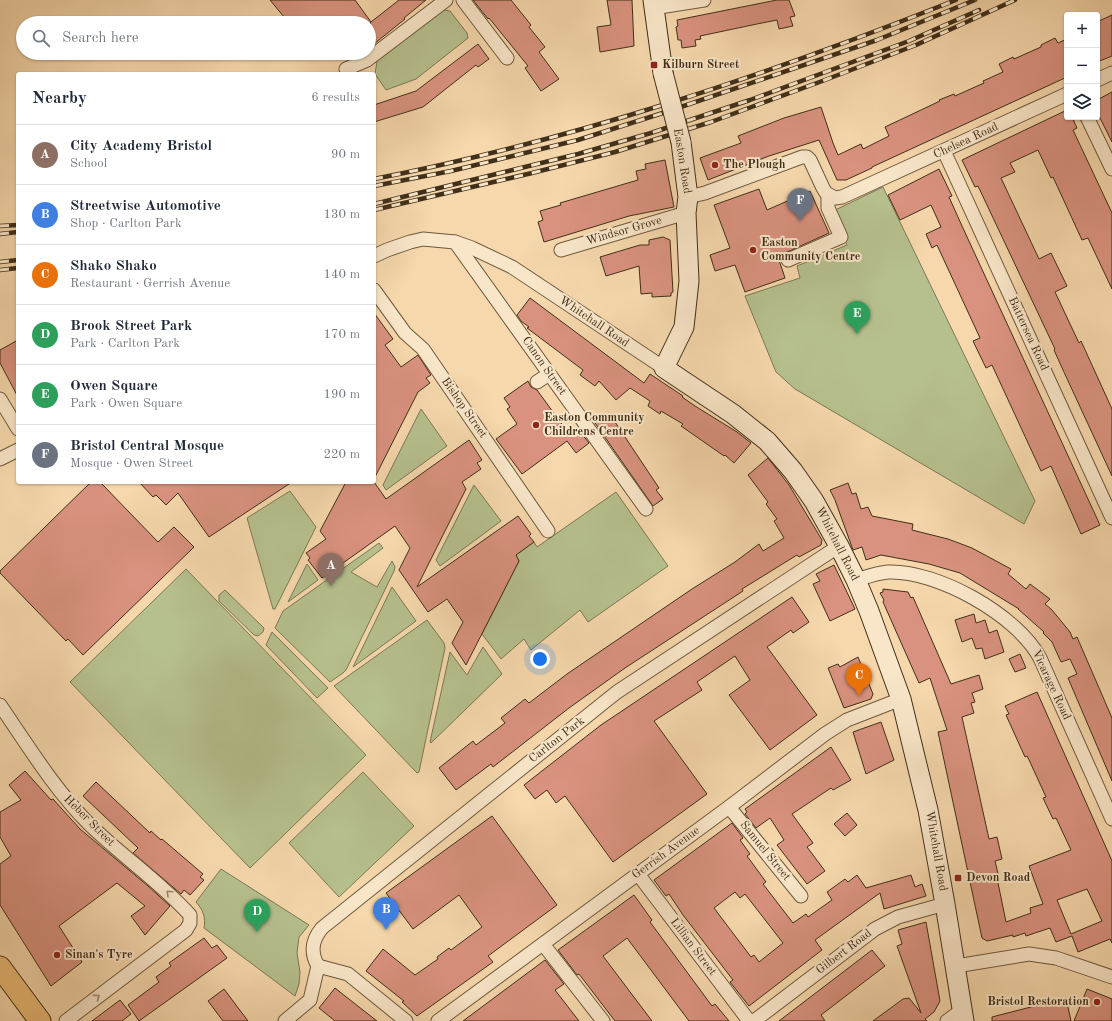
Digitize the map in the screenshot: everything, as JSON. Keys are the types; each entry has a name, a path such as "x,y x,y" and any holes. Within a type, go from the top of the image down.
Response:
{"main road":[{"name":"Easton Road","path":"653,4 663,74 681,142 687,205 689,281 684,327 664,368"},
{"name":"Whitehall Road","path":"664,368 733,414 768,441 793,471 814,501 856,580 901,699 928,810 956,966 963,1016"},
{"path":"0,967 40,1021"}],"street":[{"path":"376,53 446,0"},
{"path":"463,0 507,58"},
{"path":"653,4 704,0"},
{"path":"346,69 367,60"},
{"path":"1100,79 1112,73"},
{"name":"Chelsea Road","path":"828,195 835,198 842,197 864,188 1064,95"},
{"path":"1088,120 1112,169"},
{"name":"Battersea Road","path":"944,151 1112,518"},
{"path":"687,205 705,193 797,158 807,157 828,195 828,208 841,237 788,260"},
{"name":"Windsor Grove","path":"561,250 687,205"},
{"name":"Whitehall Road","path":"376,255 387,250 423,239 455,242 472,248 512,267 664,368"},
{"name":"Canon Street","path":"455,242 646,509"},
{"name":"Bishop Street","path":"376,293 405,333 423,349 548,531"},
{"path":"537,382 550,374"},
{"path":"0,399 16,425"},
{"path":"0,459 16,451"},
{"name":"Carlton Park","path":"318,966 313,955 313,944 316,935 328,923 617,692 839,546"},
{"name":"Vicarage Road","path":"856,580 888,572 906,574 934,581 971,597 1001,616 1022,633 1031,643 1040,658 1112,819"},
{"name":"Gerrish Avenue","path":"438,1021 729,807 825,734 847,720 901,699"},
{"name":"Heber Street","path":"0,705 61,792 90,825 183,907 190,915 190,923 186,930 66,1021"},
{"name":"Samuel Street","path":"729,807 801,896"},
{"name":"Lillian Street","path":"638,874 748,1021"},
{"name":"Gilbert Road","path":"754,1021 875,929 898,917 945,904"},
{"path":"543,944 603,1021"},
{"path":"956,966 1029,954 1056,958 1112,977"},
{"path":"285,1021 310,1000 318,966 348,974 406,1021"},
{"path":"947,1021 963,1016"}],"green space":[{"path":"444,10 450,11 467,33 468,38 416,79 386,90 376,75 377,61"},
{"path":"883,187 1035,501 1024,524 795,389 776,372 745,296 800,278 797,266 847,245 831,212"},
{"path":"421,409 447,446 386,490 383,485"},
{"path":"474,485 501,521 440,566 436,560"},
{"path":"290,491 316,527 275,609 273,609 247,518"},
{"path":"616,492 668,566 588,622 580,610 531,650 524,639 501,659 482,634 519,561 516,555 534,542 537,547"},
{"path":"379,543 383,548 351,572 377,587 392,561 395,567 394,571 346,670 330,682 275,628 283,611"},
{"path":"307,564 318,580 288,602"},
{"path":"186,569 366,755 250,868 70,682"},
{"path":"392,587 416,621 353,667"},
{"path":"225,590 264,628 263,632 258,636 254,635 219,601 219,595"},
{"path":"427,620 444,643 445,648 419,772 417,773 334,686"},
{"path":"272,632 328,688 317,698 266,645"},
{"path":"483,647 502,674 431,743 450,652 467,675"},
{"path":"363,772 414,826 339,897 289,843"},
{"path":"221,869 309,925 299,937 297,953 300,972 299,984 295,996 204,928 205,920 196,902"}],"building":[{"path":"270,0 355,0 367,16 283,16"},
{"path":"399,0 426,0 404,18 405,19 376,42 376,18"},
{"path":"473,0 511,0 531,25 529,27 545,47 539,52 559,79 541,91 525,68 528,66"},
{"path":"607,0 632,0 634,46 600,52 597,27 611,25"},
{"path":"777,0 789,0 795,16 790,17 793,26 779,29 777,20 700,36 701,39 695,40 696,46 682,48 681,40 678,40 676,27 678,26 677,20"},
{"path":"1112,15 1112,56 1100,61 1100,48 1100,21"},
{"path":"1055,38 1058,43 1064,40 1064,78 846,180 837,180 819,140 769,156 708,180 700,158 741,143 738,136 784,118 821,107 838,155 861,144 863,149 889,136 885,127 940,101 939,100 954,94 955,96 984,83 983,81 1003,72 999,64 1013,57 1014,59 1041,47 1041,45"},
{"path":"478,44 489,59 478,67 476,65 423,107 376,121 376,104 416,91"},
{"path":"1112,92 1112,142 1100,118 1100,98"},
{"path":"1064,111 1064,120 1073,120 1077,128 1073,130 1112,213 1112,289 1088,238 1082,240 1053,177 1051,178 1038,150 1010,163 1015,172 1001,178 1039,259 1051,253 1067,286 1055,292 1079,343 1081,341 1112,409 1112,476 1054,350 1055,349 978,186 975,187 962,160"},
{"path":"665,160 674,207 629,216 544,242 538,222 543,220 540,211 561,205 560,203 638,180 636,171 646,169 645,164"},
{"path":"939,169 952,196 949,197 962,226 1100,525 1081,534 1051,466 1041,471 992,365 986,368 973,341 980,338 937,245 932,248 926,234 941,227 931,205 900,220 888,195"},
{"path":"759,189 767,210 810,191 829,233 778,257 785,278 745,292 735,265 715,271 710,255 730,248 714,205"},
{"path":"663,237 670,240 673,292 671,293 671,296 652,297 652,293 641,294 639,266 606,276 600,257 640,245 649,245 649,240"},
{"path":"530,298 644,383 650,374 751,443 734,463 725,455 724,456 681,426 683,424 661,411 660,414 648,406 650,401 630,388 616,400 599,381 595,386 580,375 583,370 527,328 529,327 521,321 517,315"},
{"path":"376,316 393,339 385,345 401,367 418,355 431,375 426,378 430,383 418,392 376,475"},
{"path":"16,341 16,393 0,363 0,350"},
{"name":"Easton Community Childrens Centre","path":"528,381 531,387 537,390 569,434 577,428 589,443 576,453 567,441 522,474 496,439 517,424 507,409 510,407 504,398"},
{"path":"609,413 659,488 656,490 663,499 653,506 595,423"},
{"path":"469,440 482,460 477,463 481,469 462,482 466,489 417,587 518,516 531,534 529,536 534,542 516,555 519,561 466,665 452,643 463,622 447,599 428,612 399,570 410,548 395,526 322,578 308,560 310,558 306,553 326,539 320,531 345,484 375,484 386,499"},
{"path":"768,458 789,485 822,540 821,545 799,557 797,555 742,589 743,591 625,668 569,708 493,767 491,764 456,790 439,768 473,741 476,745 505,723 501,718 525,699 529,703 567,674 692,589 735,562 759,544 763,551 784,538 774,521 777,519 766,504 768,502 748,475"},
{"path":"848,483 852,494 856,493 861,509 868,507 872,516 913,524 912,530 948,539 972,548 1011,569 1008,574 1026,589 1030,584 1050,599 1045,604 1052,610 1070,632 1073,639 1077,637 1112,718 1112,781 1068,678 1077,674 1070,659 1061,662 1052,642 1043,633 1044,632 1019,609 960,573 929,564 881,555 866,560 862,547 853,550 830,490"},
{"path":"89,484 102,484 158,542 174,527 194,547 83,655 68,639 66,641 0,573 0,571"},
{"path":"141,484 289,484 209,537 178,493 166,505 156,495 153,497"},
{"path":"834,565 855,609 830,621 813,584 820,581 816,574"},
{"path":"883,589 908,592 911,598 913,597 951,684 979,675 983,689 972,693 975,702 971,703 974,713 962,717 989,839 997,837 1002,859 995,861 1006,922 1031,913 1030,908 1043,904 1029,866 1071,850 1056,818 1053,819 1043,798 1046,797 1027,756 1025,757 1006,715 1009,714 1005,706 1037,692 1112,861 1112,943 1110,939 1078,952 1072,936 1056,942 1050,928 1026,936 1025,933 1013,937 1013,935 987,941 982,938 938,732 947,730 930,678 919,683 883,602 884,600 880,593 883,592","holes":["1087,889 1102,921 1071,934 1057,900"]},
{"path":"792,597 809,622 793,633 791,630 767,647 817,715 770,750 729,695 750,680 735,656 697,682 702,690 654,721 707,794 613,862 565,796 556,803 547,790 535,799 524,785 601,725"},
{"path":"974,614 976,623 985,620 989,633 997,630 1004,652 985,659 982,648 976,649 972,638 962,642 955,620"},
{"path":"1020,654 1026,668 1015,672 1009,659"},
{"path":"858,657 873,694 871,699 844,708 828,668 838,664 840,667"},
{"path":"881,722 894,760 866,774 853,732"},
{"path":"831,747 851,780 833,790 831,788 792,814 813,843 807,847 825,871 807,884 777,845 784,840 770,818 756,828 745,814 747,812 745,809"},
{"path":"25,771 80,829 170,906 145,935 131,916 145,906 117,883 59,926 82,962 51,986 0,905 0,864 11,856 0,837 0,812 21,800 9,785"},
{"path":"96,782 150,833 151,831 161,840 162,839 203,874 200,877 204,880 190,895 184,890 181,894 133,853 138,848 83,796"},
{"path":"847,813 857,825 845,836 834,824"},
{"path":"492,816 557,905 488,956 493,962 417,1016 402,1002 404,1001 366,971 383,949 415,975 438,959 437,957 449,948 451,950 482,927 459,895 413,929 386,893"},
{"path":"732,823 743,838 740,840 750,854 747,856 766,882 763,884 793,923 806,914 808,917 832,900 827,892 845,879 848,882 857,875 866,888 911,875 915,887 922,884 926,896 884,909 880,893 815,940 822,950 749,1006 730,982 733,980 683,915 669,894 666,896 654,880","holes":["735,892 740,898 745,894 783,943 759,962 754,955 751,957 714,908"]},
{"path":"634,895 652,920 650,922 712,1006 715,1004 729,1021 689,1021 627,938 603,956 652,1021 615,1021 579,974 577,975 558,950"},
{"path":"926,922 940,1001 934,1012 925,1019 927,1021 873,1021 903,999 909,998 921,1013 897,946 902,944 898,930"},
{"path":"204,938 212,948 217,945 227,958 139,1021 128,1005 159,982 156,977 171,966 169,963"},
{"path":"872,950 885,966 821,1015 825,1021 779,1021"},
{"path":"545,960 564,984 555,990 579,1021 463,1021"},
{"path":"335,988 377,1021 335,1021 319,1008"},
{"path":"224,989 248,1021 223,1021 208,1001"},
{"path":"1087,989 1112,999 1112,1021 1074,1021"},
{"path":"1066,998 1071,1021 992,1021 992,1017"},
{"path":"120,1000 131,1014 122,1021 92,1021"}],"railway":[{"path":"376,179 523,145 669,103 813,54 956,0"},
{"path":"376,186 451,171 578,140 669,111 877,40 975,0"},
{"path":"376,210 615,152 711,122 916,45 1015,0"},
{"path":"376,204 578,154 651,133 750,100 909,41 979,10"},
{"path":"0,226 16,225"},
{"path":"0,234 16,232"},
{"path":"0,262 16,260"},
{"path":"0,270 16,268"}],"place":[{"name":"Kilburn Street","path":"654,65"},
{"name":"The Plough","path":"715,165"},
{"name":"Bristol Central Mosque","path":"800,221"},
{"name":"Easton Community Centre","path":"753,250"},
{"name":"Owen Square","path":"857,334"},
{"name":"Easton Community Childrens Centre","path":"536,425"},
{"name":"City Academy Bristol","path":"331,586"},
{"name":"Shako Shako","path":"859,696"},
{"name":"Devon Road","path":"958,878"},
{"name":"Streetwise Automotive","path":"386,930"},
{"name":"Brook Street Park","path":"257,932"},
{"name":"Sinan's Tyre","path":"57,955"},
{"name":"Bristol Restoration","path":"1097,1002"}]}
